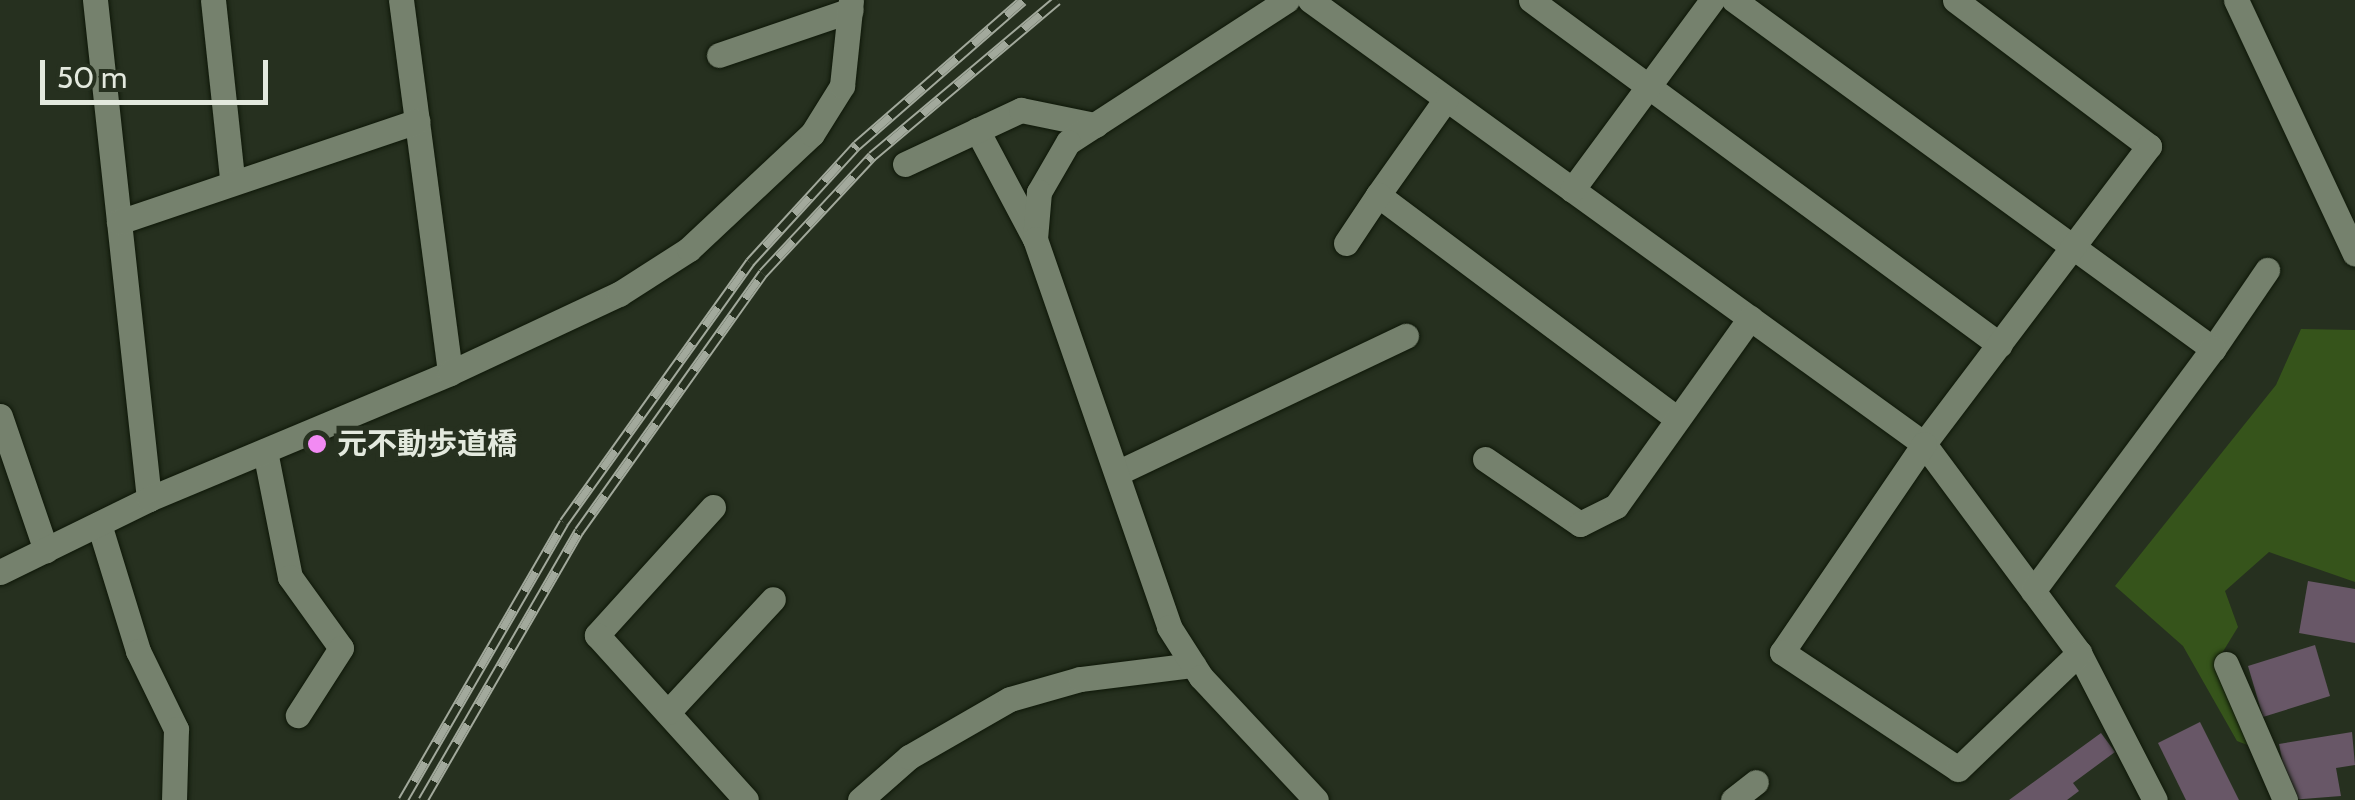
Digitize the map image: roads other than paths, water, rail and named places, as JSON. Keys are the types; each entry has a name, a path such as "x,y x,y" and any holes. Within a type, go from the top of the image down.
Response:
{"street":[{"path":"95,0 148,500"},
{"path":"213,0 232,178"},
{"path":"400,0 450,373"},
{"path":"1035,239 1039,192 1068,142 1286,0"},
{"path":"1310,0 1924,444 2079,653 2155,800"},
{"path":"1530,0 2000,345"},
{"path":"1572,190 1712,0"},
{"path":"1734,0 2213,349"},
{"path":"1955,0 2149,146 1924,444 1782,652 1958,769 2079,653"},
{"path":"2236,0 2352,240"},
{"path":"0,572 148,500 450,373 619,294 689,249 770,178 842,86 851,5 720,55"},
{"path":"1346,243 1446,99"},
{"path":"905,164 1021,110 1094,125"},
{"path":"119,222 232,178 416,121"},
{"path":"976,130 1035,239 1169,627 1193,665 1316,800"},
{"path":"1378,195 1677,418"},
{"path":"2033,591 2267,270"},
{"path":"1485,459 1580,524 1616,506 1750,318"},
{"path":"1117,473 1406,336"},
{"path":"0,416 46,550"},
{"path":"265,451 290,577 341,648 298,714"},
{"path":"714,506 597,634 746,800"},
{"path":"99,524 138,651 176,729 174,800"},
{"path":"668,712 773,599"},
{"path":"2226,664 2285,800"},
{"path":"860,800 909,757 1010,699 1080,678 1193,665"},
{"path":"1733,800 1756,782"}],"railway":[{"path":"403,800 564,522 750,262 857,145 1023,0"},
{"path":"423,800 579,531 763,273 872,156 1057,0"}],"place":[{"name":"元不動歩道橋","path":"317,444"}]}
